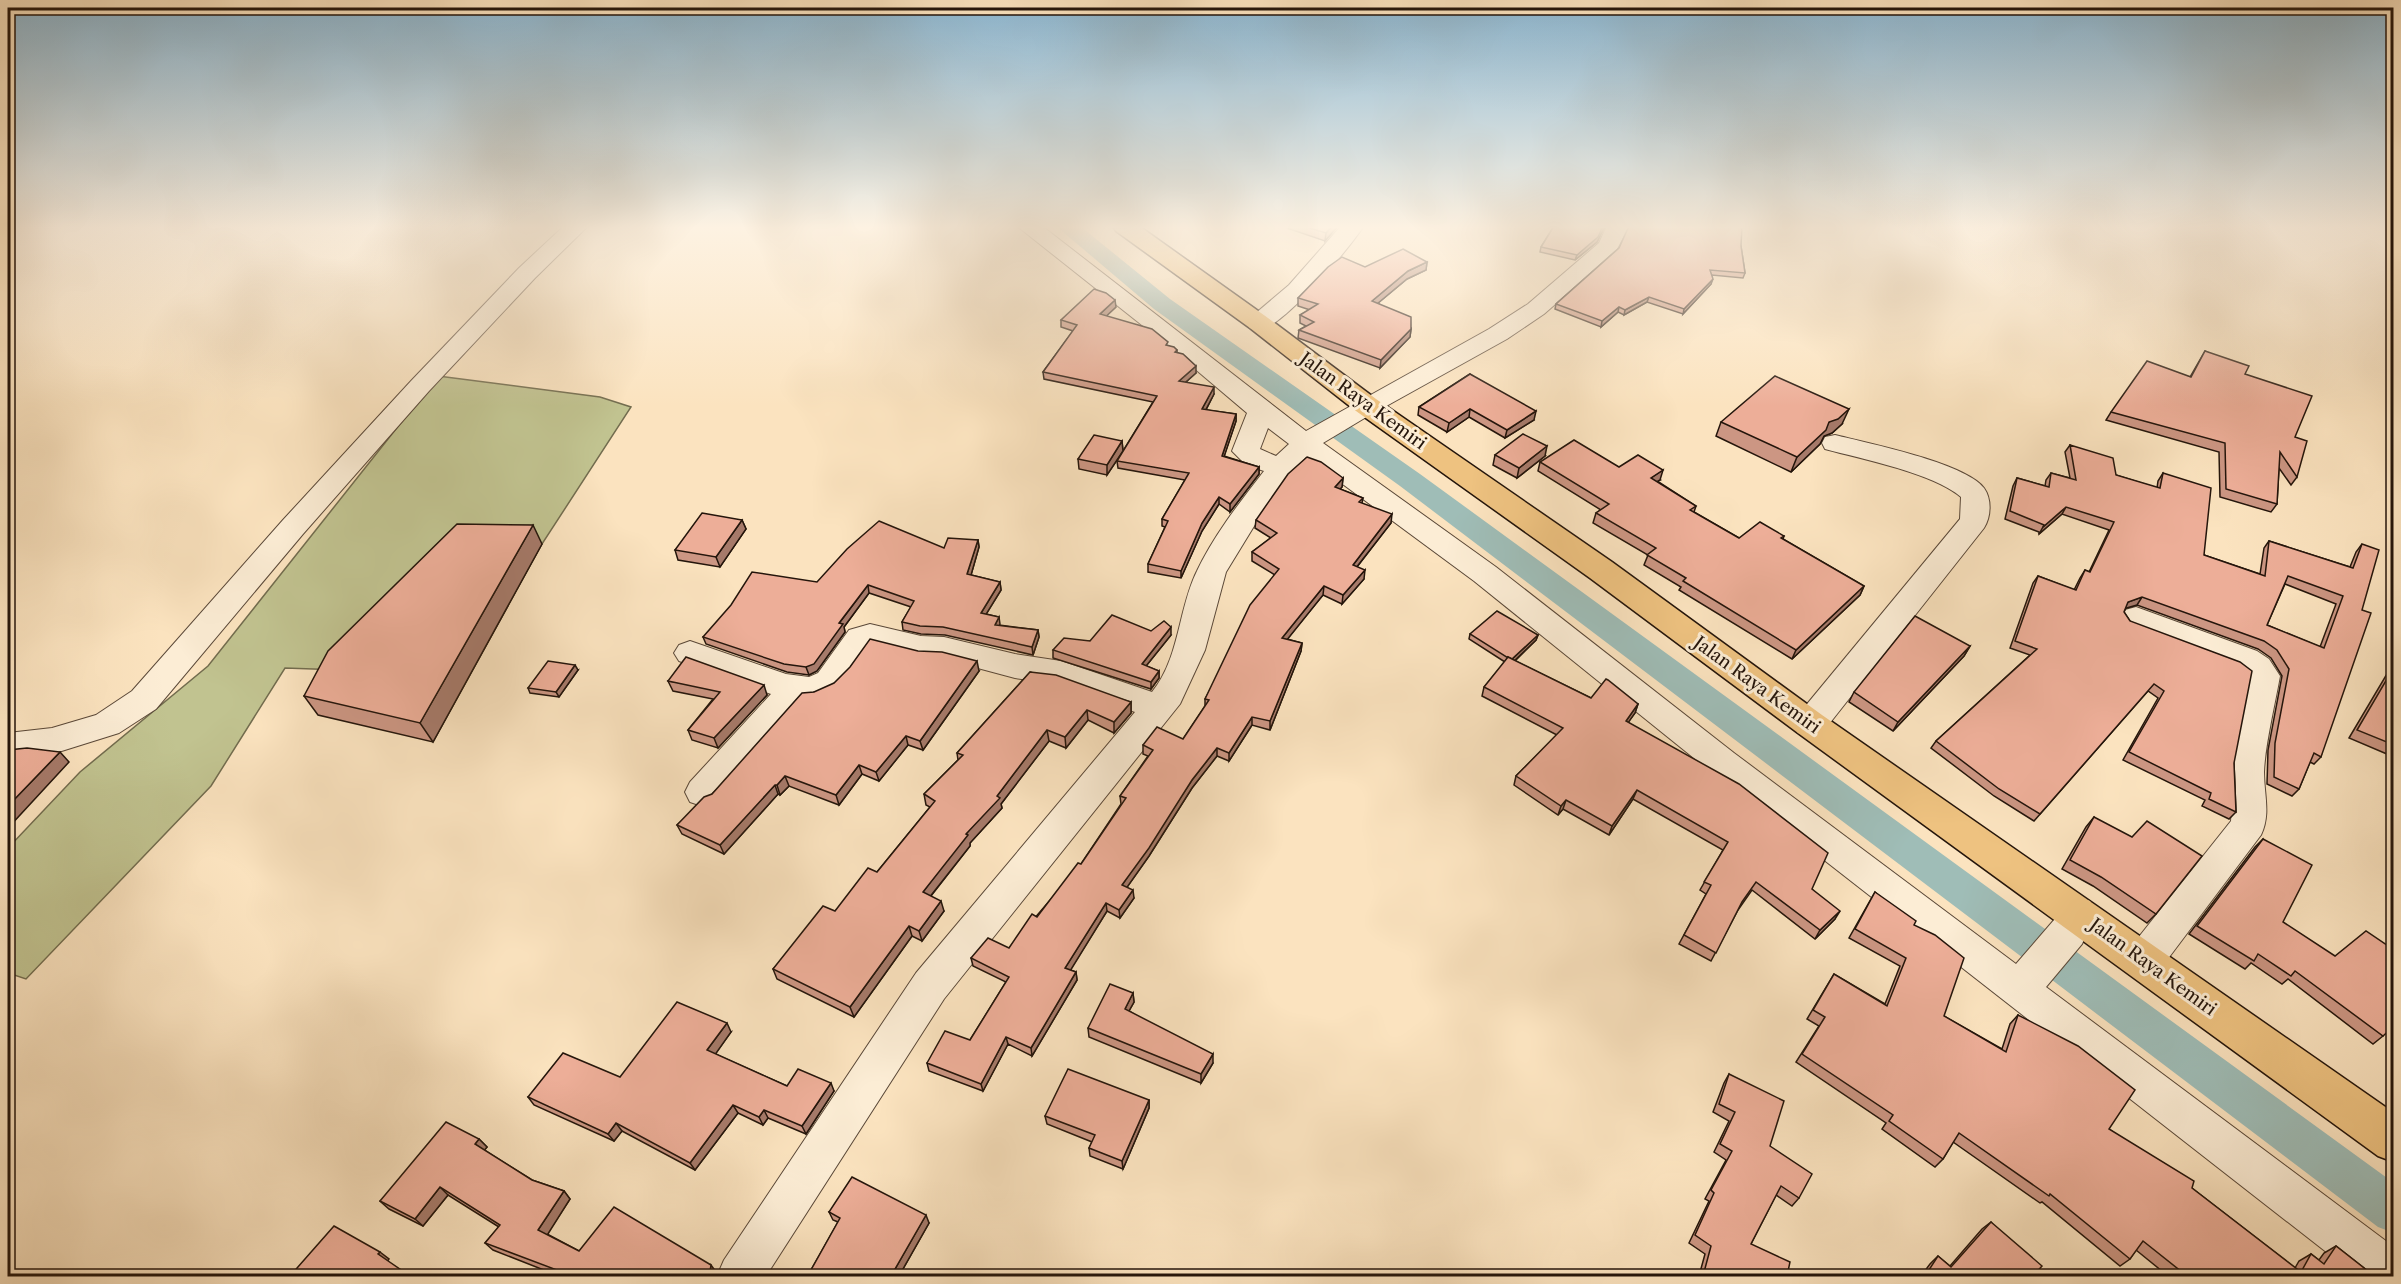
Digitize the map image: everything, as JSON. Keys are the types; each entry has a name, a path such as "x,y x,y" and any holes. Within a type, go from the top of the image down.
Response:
{"main road":[{"name":"Jalan Raya Kemiri","path":"1207,286 1259,323 1360,409 1601,570 2073,922 2144,960 2394,1140"}],"street":[{"path":"8,746 52,741 107,724 144,700 292,527 515,286"},
{"path":"1106,286 1171,336 1261,411 1299,450 1485,574 1722,762 2022,986 2394,1276"},
{"path":"1259,323 1301,286"},
{"path":"740,1276 930,986 1158,707 1179,675 1189,650 1211,572 1247,513 1299,450 1360,409 1498,334 1536,309 1562,286"},
{"path":"1810,724 1974,520 1976,500 1973,492 1964,486 1926,470 1836,443"},
{"path":"2136,618 2246,659 2259,667 2264,676 2247,771 2250,809 2248,825 2144,960"},
{"path":"690,653 784,686 813,689 829,681 860,638 870,635 921,647 944,648 1015,666 1061,673 1158,707"},
{"path":"702,792 796,688"},
{"path":"2022,986 2073,922"}],"green space":[{"path":"438,376 600,397 631,407 542,544 341,670 285,668 211,786 26,979 8,973 8,848 80,772 208,666"}],"building":[{"path":"1310,286 1390,286 1372,301 1411,317 1411,329 1381,360 1299,330 1314,322 1300,315 1318,304 1298,298"},
{"path":"1576,286 1706,286 1684,309 1649,297 1625,310 1619,307 1602,321 1556,304"},
{"path":"1094,289 1106,293 1115,300 1100,314 1152,329 1168,342 1166,345 1174,347 1177,350 1175,352 1183,354 1196,366 1179,381 1214,387 1202,409 1236,414 1222,456 1259,467 1230,504 1219,497 1202,523 1181,571 1148,564 1168,521 1162,519 1189,473 1117,461 1157,396 1043,372 1077,325 1061,320"},
{"path":"2205,351 2249,366 2245,374 2312,396 2295,437 2307,441 2297,477 2280,452 2277,504 2226,489 2225,443 2111,412 2147,361 2191,377"},
{"path":"1470,374 1536,411 1507,430 1470,409 1449,423 1419,407"},
{"path":"1775,376 1849,409 1838,419 1829,422 1826,430 1797,457 1721,422"},
{"path":"1523,434 1547,446 1519,468 1495,455"},
{"path":"1094,435 1122,441 1107,465 1078,459"},
{"path":"1574,440 1619,467 1638,455 1663,470 1651,478 1696,506 1690,510 1739,538 1760,522 1784,536 1781,538 1864,586 1796,650 1683,581 1686,578 1647,555 1656,548 1596,513 1609,504 1540,462"},
{"path":"2070,445 2113,458 2116,475 2160,488 2163,473 2211,488 2204,555 2265,576 2269,541 2353,568 2362,544 2379,550 2362,610 2371,613 2321,757 2314,753 2299,789 2274,777 2275,743 2289,669 2277,650 2264,641 2142,597 2128,602 2124,612 2130,621 2240,662 2252,671 2234,763 2236,812 2209,799 2211,793 2129,752 2164,691 2154,684 2040,814 1999,789 1936,741 2037,649 2015,641 2038,576 2076,590 2085,570 2090,572 2114,522 2066,507 2043,527 2044,525 2010,511 2017,478 2049,487 2051,473 2076,480","holes":["2288,576 2343,596 2324,648 2267,625"]},
{"path":"1307,457 1321,462 1343,478 1335,487 1363,498 1359,502 1392,514 1353,565 1365,570 1343,595 1324,586 1282,638 1302,643 1270,721 1252,717 1229,753 1217,748 1192,780 1149,848 1122,885 1133,890 1119,910 1106,903 1065,968 1076,972 1031,1048 1006,1037 981,1084 927,1063 945,1031 970,1040 1009,977 971,958 988,938 1009,948 1032,914 1037,917 1078,863 1081,864 1126,798 1120,796 1153,750 1143,745 1157,727 1183,739 1209,700 1205,699 1250,605 1279,569 1252,552 1277,533 1256,520 1288,474"},
{"path":"702,513 742,520 716,557 675,550"},
{"path":"879,521 944,548 948,538 978,540 967,574 1000,582 981,613 999,617 995,625 1038,630 1032,647 943,627 902,622 914,601 868,585 839,623 843,624 814,664 806,667 784,664 703,637 731,605 752,572 817,582 847,549"},
{"path":"457,524 533,525 420,723 304,696 328,651"},
{"path":"1497,611 1538,635 1512,659 1470,634"},
{"path":"1112,615 1151,631 1164,621 1171,627 1142,664 1159,671 1151,682 1053,650 1064,638 1090,641"},
{"path":"1915,616 1970,646 1898,722 1854,692"},
{"path":"870,639 918,651 942,652 977,661 920,741 906,736 876,772 859,765 836,795 785,776 720,845 677,825 704,797 712,794 802,693 814,692 834,683 850,667"},
{"path":"686,657 764,685 714,738 688,730 720,692 668,681"},
{"path":"1508,657 1591,698 1606,679 1608,680 1638,704 1626,721 1739,784 1828,853 1812,889 1840,911 1820,930 1756,882 1742,902 1716,953 1684,935 1711,885 1704,882 1728,842 1637,790 1612,826 1566,800 1561,806 1516,776 1563,728 1484,687"},
{"path":"548,661 575,665 556,692 528,688"},
{"path":"2394,667 2394,745 2357,730"},
{"path":"1030,672 1056,675 1131,702 1114,722 1087,710 1065,737 1047,730 997,796 1000,798 966,834 968,835 923,892 941,901 919,931 909,926 850,1007 773,969 823,906 835,911 868,868 877,872 935,801 924,794 963,755 957,753"},
{"path":"27,748 60,752 8,806 8,750"},
{"path":"2094,817 2132,837 2147,821 2202,856 2156,914 2101,877 2070,860"},
{"path":"2263,839 2312,865 2283,922 2335,956 2366,931 2394,950 2394,1026 2383,1036 2295,971 2291,976 2258,954 2254,961 2197,926"},
{"path":"1875,892 1916,921 1914,925 1935,935 1964,958 1944,1016 2006,1052 2018,1015 2078,1046 2135,1090 2109,1129 2194,1181 2192,1188 2301,1272 2311,1254 2324,1264 2336,1246 2368,1271 2394,1271 2394,1276 2187,1276 2143,1241 2130,1259 2050,1194 2049,1196 1959,1133 1943,1159 1889,1121 1893,1115 1802,1054 1825,1017 1813,1010 1834,974 1887,1006 1906,958 1855,929"},
{"path":"1110,984 1133,993 1125,1009 1213,1054 1201,1074 1088,1028"},
{"path":"677,1002 727,1023 707,1050 787,1086 798,1069 831,1083 802,1126 764,1110 759,1117 733,1105 690,1163 616,1123 608,1134 528,1097 563,1053 620,1077"},
{"path":"1068,1069 1149,1100 1122,1161 1089,1148 1095,1135 1045,1116"},
{"path":"1729,1074 1784,1101 1770,1146 1812,1174 1799,1198 1781,1186 1751,1244 1790,1262 1787,1276 1703,1276 1711,1246 1695,1235 1714,1193 1711,1190 1732,1151 1720,1144 1735,1112 1719,1104"},
{"path":"446,1122 479,1139 475,1144 532,1180 564,1191 538,1230 579,1251 614,1207 711,1265 710,1271 717,1271 714,1276 552,1276 557,1270 485,1243 500,1225 440,1187 415,1219 380,1201"},
{"path":"852,1177 926,1215 891,1276 824,1276 811,1270 840,1218 829,1212"},
{"path":"1991,1222 2042,1266 2033,1276 1925,1276 1938,1256 1951,1267"},
{"path":"334,1226 380,1252 378,1254 410,1276 290,1276"}],"waterway":[{"path":"1140,286 1162,304 1410,480 2394,1211"}]}
